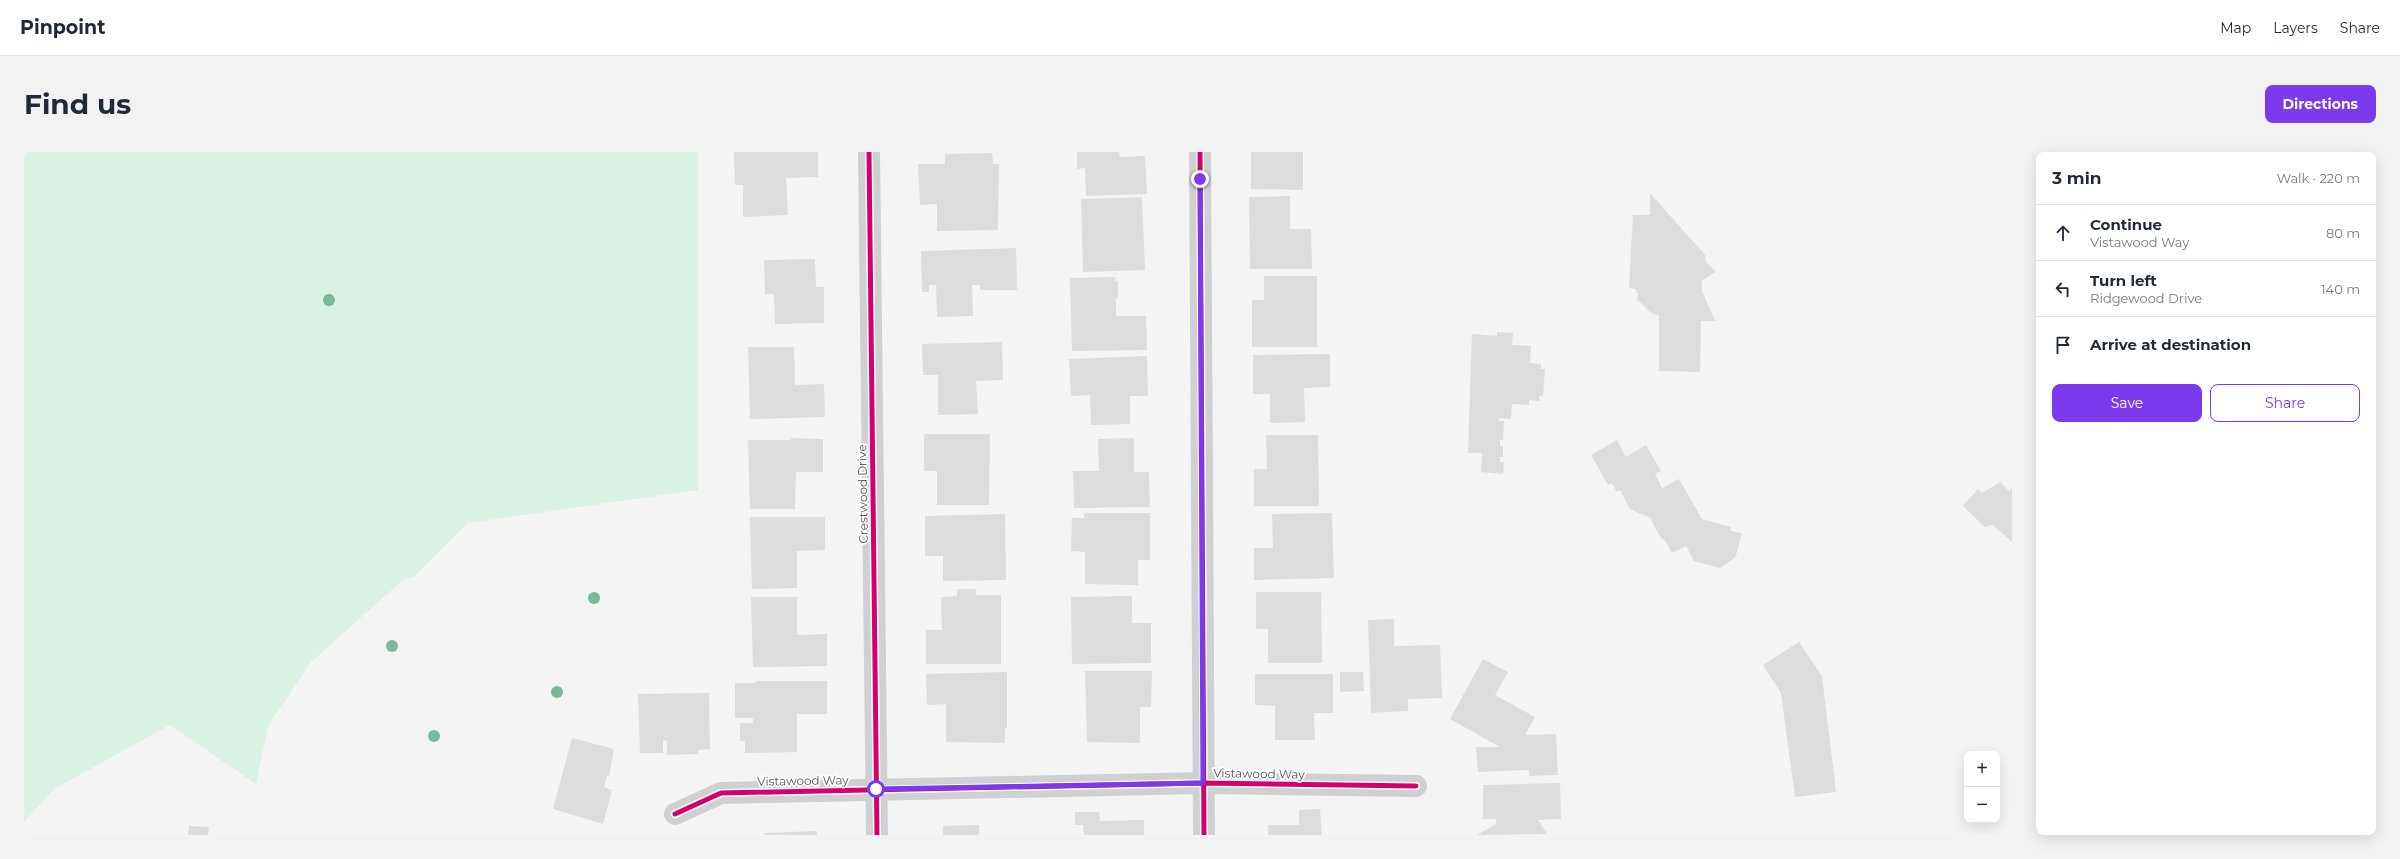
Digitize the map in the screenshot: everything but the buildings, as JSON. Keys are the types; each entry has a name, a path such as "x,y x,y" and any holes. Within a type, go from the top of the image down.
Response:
{"street":[{"name":"Crestwood Drive","path":"869,152 877,835"},
{"path":"1200,152 1204,835"},
{"name":"Vistawood Way","path":"675,814 721,793 1203,783 1416,786"}],"green space":[{"path":"24,152 698,152 698,490 468,523 415,576 405,578 311,662 268,726 256,784 170,725 54,789 24,822"}],"cycle path":[{"path":"869,152 877,835"},
{"path":"1200,152 1204,835"},
{"path":"675,814 721,793 1203,783 1416,786"}],"route":[{"path":"876,789 1203,783 1200,179"}]}
